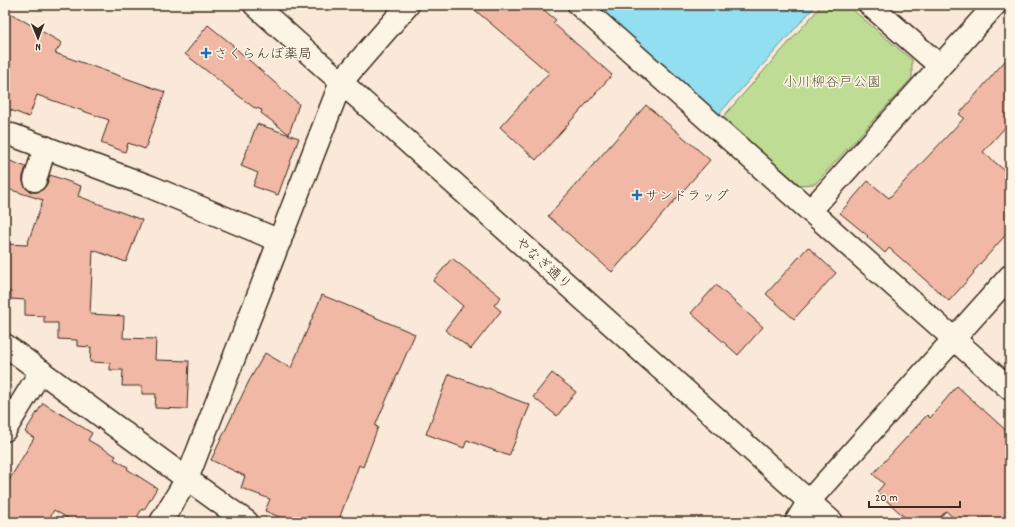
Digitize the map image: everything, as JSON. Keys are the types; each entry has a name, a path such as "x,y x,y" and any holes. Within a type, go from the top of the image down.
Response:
{"street":[{"name":"やなぎ通り","path":"255,5 832,522"},
{"path":"162,522 187,479 341,82 408,5"},
{"path":"579,5 1010,389"},
{"path":"870,5 940,66"},
{"path":"810,211 995,5"},
{"path":"12,135 151,186 280,241"},
{"path":"35,180 45,147"},
{"path":"796,522 809,501 1010,276"},
{"path":"5,345 247,522"},
{"path":"5,430 41,371"}],"green space":[{"name":"小川柳谷戸公園","path":"822,5 847,5 912,60 912,78 815,184 800,185 722,118"}],"water":[{"path":"596,5 816,5 719,114"}],"building":[{"path":"469,5 538,5 556,20 553,23 612,75 536,160 500,127 549,73"},
{"path":"5,10 62,43 55,53 165,92 145,149 128,143 125,152 101,143 109,120 37,95 29,117 5,108"},
{"path":"208,25 233,45 299,104 289,134 261,113 262,110 253,107 185,54"},
{"path":"1010,55 1010,122 983,152 1010,175 1010,230 949,301 889,248 885,253 867,237 868,236 840,213 868,181 889,198 964,118 959,114"},
{"path":"646,105 710,160 612,272 548,216"},
{"path":"257,124 299,138 278,195 253,186 258,173 241,166"},
{"path":"5,159 26,167 23,182 26,188 31,192 37,192 43,189 47,184 50,175 81,186 78,196 142,220 126,262 93,250 90,314 124,316 123,338 156,339 155,360 189,361 187,409 155,408 156,394 142,394 142,386 122,386 123,370 110,370 110,363 90,362 91,347 77,346 77,340 58,339 58,323 44,323 44,316 25,315 25,300 11,299 11,292 5,292 5,244 27,245 43,200 5,188"},
{"path":"808,247 836,273 794,319 766,294"},
{"path":"452,258 501,297 494,305 501,311 471,349 445,330 463,306 433,281"},
{"path":"716,285 763,327 738,355 691,313"},
{"path":"322,295 415,334 375,426 378,427 363,467 359,465 338,522 292,522 265,511 270,499 241,488 245,476 211,460 249,381 265,353 291,368"},
{"path":"552,373 576,392 557,416 533,397"},
{"path":"449,374 530,405 509,456 467,440 464,448 426,434"},
{"path":"957,386 1010,434 1010,522 958,522 946,511 936,522 910,522 877,492 884,484 873,474 927,415 930,418"},
{"path":"43,403 92,433 88,440 116,456 114,459 157,488 144,510 142,509 134,522 74,522 54,510 47,522 5,522 5,487 34,438 25,432"}],"place":[{"name":"さくらんぼ薬局","path":"206,53"},
{"name":"サンドラッグ","path":"637,195"}]}
